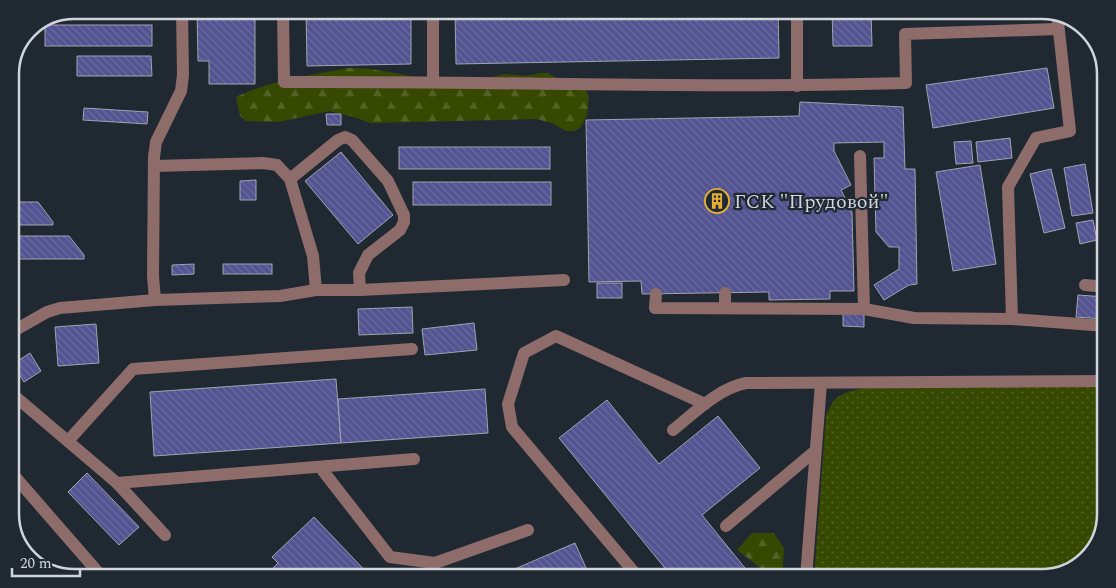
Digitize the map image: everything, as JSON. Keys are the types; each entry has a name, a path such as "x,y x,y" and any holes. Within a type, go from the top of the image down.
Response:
{"lane":[{"path":"155,300 153,276 156,142 181,91 183,75 182,19"},
{"path":"283,19 284,82 797,86 906,83 905,34 1058,29"},
{"path":"433,19 433,82"},
{"path":"797,19 797,86"},
{"path":"1012,319 1008,187 1036,138 1070,131 1057,21"},
{"path":"290,179 338,140 346,137 352,140 388,180 404,215 404,222 400,230 368,255 359,273 360,290"},
{"path":"860,156 864,310"},
{"path":"154,166 267,163 277,165 290,179 313,256 316,290"},
{"path":"19,328 53,309 155,300 280,296 316,290 360,290 564,280"},
{"path":"1085,285 1097,286"},
{"path":"725,293 725,308"},
{"path":"656,294 656,308 725,308 801,304 864,310 914,318 1012,319 1097,325"},
{"path":"631,569 512,428 508,404 524,353 556,336 705,404"},
{"path":"68,441 134,369 412,349"},
{"path":"673,430 705,404 736,385 741,384 1097,381"},
{"path":"807,569 821,383"},
{"path":"19,400 117,483 165,535"},
{"path":"726,526 815,452"},
{"path":"117,483 414,459"},
{"path":"320,466 390,557 435,563 528,530"},
{"path":"19,481 95,569"}],"green space":[{"path":"349,68 371,69 422,78 466,82 505,74 526,76 548,73 561,81 582,84 589,96 587,116 580,128 574,131 566,131 552,123 536,119 370,123 330,111 278,122 246,121 240,116 236,97 277,82"},
{"path":"1097,386 1097,521 1092,539 1088,545 1073,560 1049,569 815,569 826,417 835,399 863,388"},
{"path":"752,533 774,533 784,548 783,569 760,569 737,550"}],"building":[{"path":"197,19 255,19 255,84 209,84 209,61 198,61"},
{"path":"306,19 411,19 411,64 307,66"},
{"path":"455,19 778,19 779,58 456,64"},
{"path":"832,19 871,19 872,46 833,46"},
{"path":"48,25 152,25 152,46 45,46 45,27"},
{"path":"77,56 151,56 152,76 77,76"},
{"path":"1047,68 1054,108 933,128 926,85"},
{"name":"ГСК \"Прудовой\"","path":"800,102 903,107 905,169 915,169 917,284 909,285 884,300 874,285 899,269 899,247 889,247 876,232 874,158 884,158 884,142 834,143 834,151 851,185 841,190 852,212 854,291 830,291 830,299 769,300 769,292 642,294 641,281 589,282 586,120 799,116"},
{"path":"84,108 148,112 147,124 83,120"},
{"path":"326,114 341,114 341,125 327,125"},
{"path":"1010,138 1012,158 978,162 976,142"},
{"path":"971,141 973,163 956,164 954,142"},
{"path":"399,147 550,147 550,169 399,169"},
{"path":"341,152 393,215 358,244 305,181"},
{"path":"1085,164 1093,213 1072,216 1064,168"},
{"path":"980,165 996,264 953,271 936,172"},
{"path":"1051,169 1065,228 1044,233 1030,174"},
{"path":"256,180 256,200 240,200 240,181"},
{"path":"413,182 551,182 551,205 413,205"},
{"path":"19,202 38,202 53,222 53,225 19,225"},
{"path":"1093,220 1097,240 1080,244 1076,223"},
{"path":"19,236 69,236 84,255 84,259 19,259"},
{"path":"194,264 194,274 172,275 172,265"},
{"path":"223,264 272,264 272,274 223,274"},
{"path":"597,283 622,283 622,298 597,298"},
{"path":"1078,295 1097,296 1097,318 1076,317"},
{"path":"412,307 413,333 359,335 358,309"},
{"path":"843,312 864,313 864,327 843,326"},
{"path":"474,323 477,350 425,355 422,329"},
{"path":"96,324 99,363 58,366 55,327"},
{"path":"30,353 41,371 24,382 19,374 19,360"},
{"path":"336,379 341,443 154,456 150,392"},
{"path":"485,389 488,433 341,443 338,399"},
{"path":"607,400 659,464 718,416 760,468 702,515 746,569 666,569 559,438"},
{"path":"87,473 139,527 119,545 68,492"},
{"path":"314,517 363,569 272,569 278,563 272,557"},
{"path":"575,543 586,569 515,569"}],"place":[{"name":"ГСК \"Прудовой\"","path":"717,201"}]}
